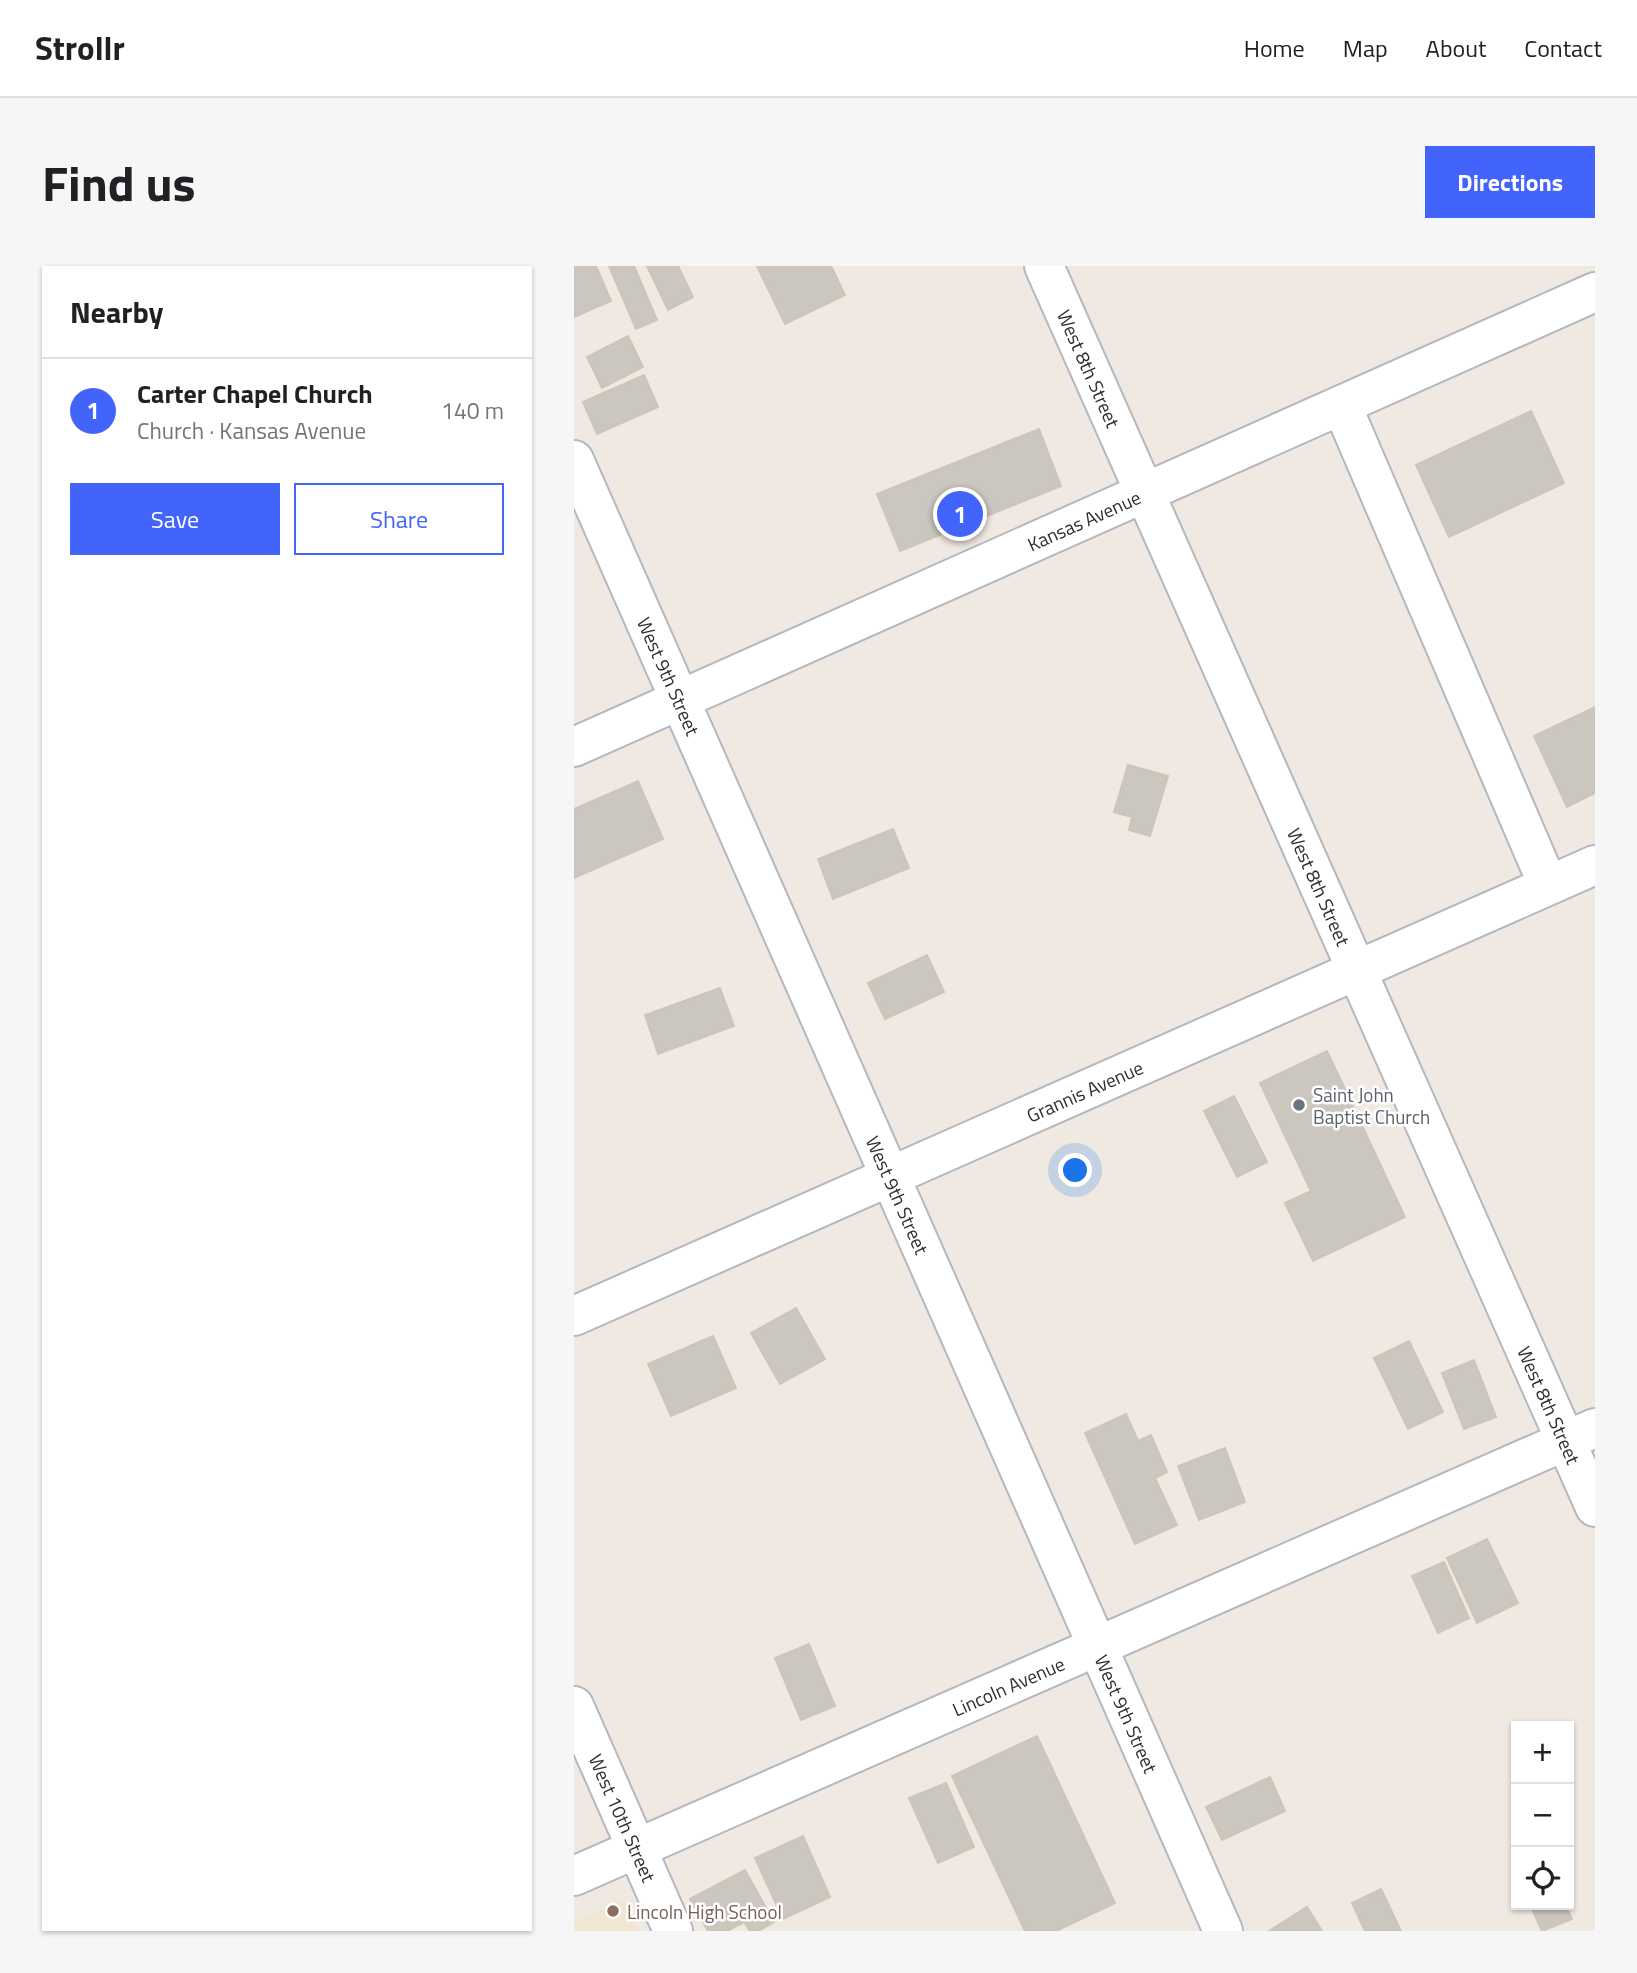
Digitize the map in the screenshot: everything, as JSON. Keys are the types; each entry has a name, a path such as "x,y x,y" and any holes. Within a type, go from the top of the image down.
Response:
{"street":[{"name":"West 8th Street","path":"1044,266 1357,969 1580,1434 1595,1507"},
{"name":"Kansas Avenue","path":"574,747 1595,292"},
{"path":"1342,406 1548,885"},
{"name":"West 9th Street","path":"574,460 1223,1931"},
{"name":"Grannis Avenue","path":"574,1316 1595,864"},
{"name":"Lincoln Avenue","path":"574,1875 1580,1434"},
{"name":"West 10th Street","path":"574,1706 673,1931"}],"shaded area":[{"name":"Lincoln High School","path":"623,1900 637,1931 574,1931 574,1922"}],"building":[{"path":"574,266 596,266 611,301 574,317"},
{"path":"609,266 634,266 657,320 636,329"},
{"path":"647,266 678,266 693,297 668,310"},
{"path":"757,266 831,266 845,295 785,324"},
{"path":"628,336 643,367 602,388 587,357"},
{"path":"644,375 658,407 597,434 583,402"},
{"path":"1531,411 1564,483 1449,537 1416,465"},
{"path":"1039,429 1061,486 900,551 877,494"},
{"path":"1595,707 1595,793 1567,807 1534,736"},
{"path":"1128,765 1168,776 1150,836 1129,830 1132,817 1114,812"},
{"path":"638,781 663,839 574,878 574,809"},
{"path":"893,829 909,868 833,899 818,859"},
{"path":"927,955 944,992 885,1019 868,983"},
{"path":"720,988 734,1026 658,1054 645,1015"},
{"path":"1327,1051 1405,1217 1313,1261 1285,1203 1311,1191 1260,1083"},
{"path":"1234,1096 1267,1162 1237,1177 1204,1111"},
{"path":"796,1308 825,1359 780,1384 751,1333"},
{"path":"713,1336 736,1388 671,1416 648,1364"},
{"path":"1409,1341 1443,1412 1408,1429 1374,1358"},
{"path":"1474,1360 1496,1417 1464,1429 1442,1373"},
{"path":"1126,1414 1138,1441 1151,1435 1167,1472 1155,1478 1177,1525 1135,1544 1085,1433"},
{"path":"1225,1448 1245,1502 1199,1520 1178,1466"},
{"path":"1487,1539 1518,1603 1477,1623 1447,1558"},
{"path":"1444,1562 1469,1618 1438,1633 1412,1576"},
{"path":"809,1644 835,1706 801,1720 775,1658"},
{"path":"1037,1736 1115,1903 1056,1931 1025,1931 952,1776"},
{"path":"1270,1777 1285,1811 1222,1840 1206,1807"},
{"path":"946,1783 974,1847 938,1863 909,1798"},
{"path":"803,1836 830,1897 783,1919 755,1858"},
{"path":"745,1870 774,1922 758,1931 750,1931 744,1922 727,1931 708,1931 690,1899"},
{"path":"1381,1889 1401,1931 1365,1931 1352,1903"},
{"path":"1307,1907 1322,1931 1269,1931"},
{"path":"1532,1910 1568,1910 1572,1919 1542,1931"}],"place":[{"name":"Carter Chapel Church","path":"960,514"},
{"name":"Saint John Baptist Church","path":"1299,1105"},
{"name":"Lincoln High School","path":"613,1911"}]}
